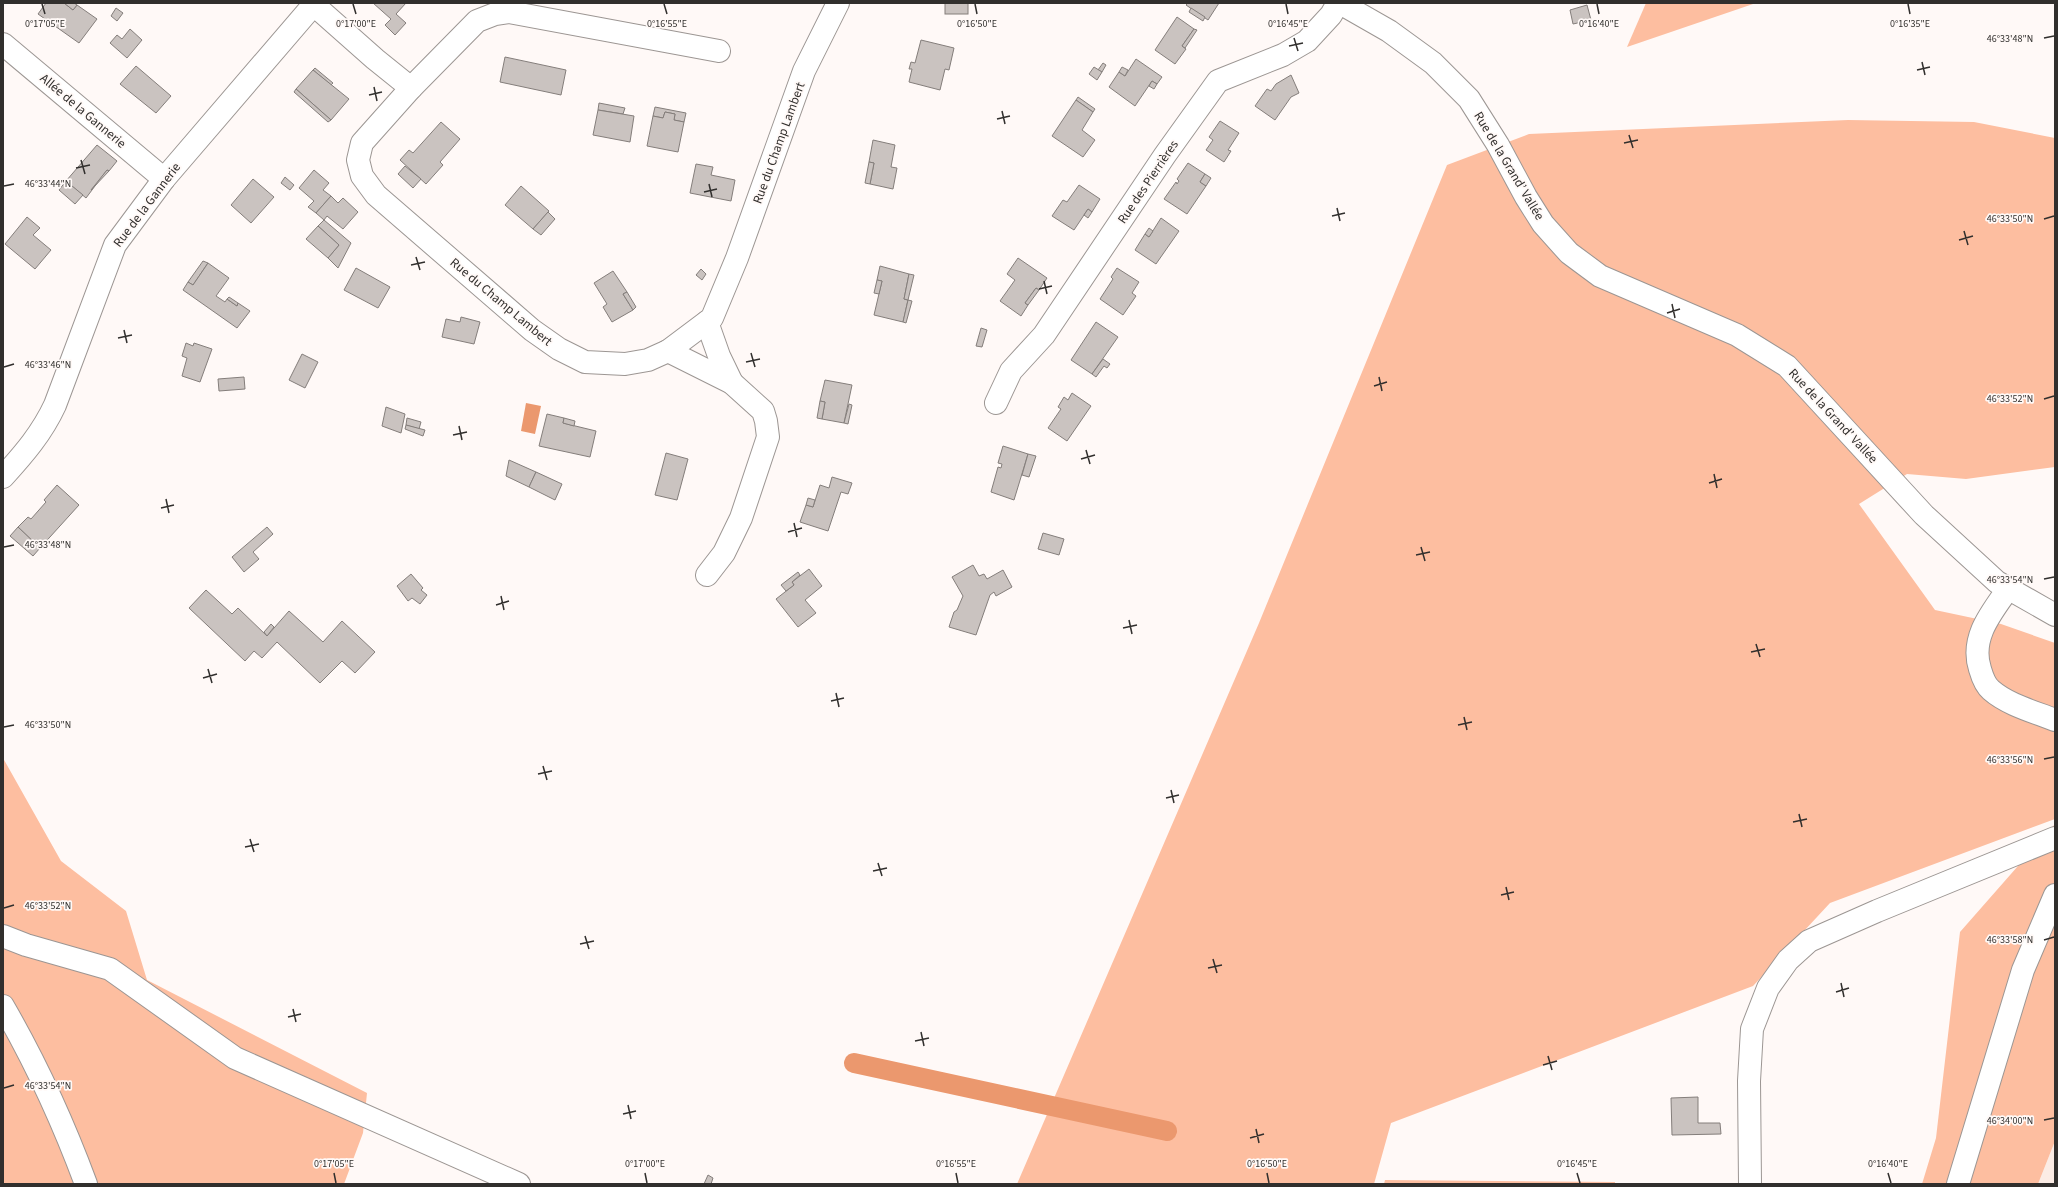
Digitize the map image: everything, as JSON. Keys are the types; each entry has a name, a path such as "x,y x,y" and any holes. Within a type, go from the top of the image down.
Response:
{"street":[{"name":"Rue du Champ Lambert","path":"719,51 509,12 495,14 477,21 411,88 362,143 358,160 362,176 376,195 532,330 559,350 585,362 625,364 648,360 668,351 712,318 737,258 804,71 838,3"},
{"name":"Rue des Pierrières","path":"996,403 1011,371 1044,335 1165,155 1218,81 1283,55 1307,41 1331,15 1339,3"},
{"name":"Rue de la Grand’ Vallée","path":"1339,3 1389,32 1426,59 1468,99 1498,145 1529,203 1543,224 1569,253 1600,276 1737,335 1787,366 1924,516 1997,582 2055,615"},
{"path":"314,4 375,59 411,88"},
{"name":"Rue de la Gannerie","path":"3,477 29,449 46,424 115,245 164,179 314,4"},
{"name":"Allée de la Gannerie","path":"3,44 164,179"},
{"path":"707,322 719,356 732,383"},
{"path":"668,351 732,383 763,411 768,437 741,518 724,553 707,575"},
{"path":"2008,589 1992,612 1977,642 1977,660 1982,678 1991,690 2008,700 2055,720"},
{"path":"1750,1184 1749,1082 1752,1028 1768,988 1788,960 1809,941 1877,911 2055,838"},
{"path":"1958,1184 2024,970 2055,895"},
{"path":"3,936 26,945 110,969 235,1058 519,1184"},
{"path":"3,1006 42,1078 67,1134 86,1184"}],"shaded area":[{"path":"1646,3 1756,3 1627,47"},
{"path":"1848,120 1974,122 2055,138 2055,467 1966,479 1907,474 1859,504 1935,610 2001,624 2055,643 2055,819 1830,903 1753,986 1391,1123 1374,1184 1017,1184 1259,623 1447,165 1529,134"},
{"path":"526,403 541,406 535,434 521,431"},
{"path":"3,758 61,861 126,911 147,980 367,1093 363,1133 344,1184 3,1184"},
{"path":"2055,824 2055,1141 2038,1184 1922,1184 1936,1138 1960,932"},
{"path":"2055,1141 2055,1184 2038,1184"},
{"path":"1385,1180 1615,1182 1615,1184 1384,1184"}],"building":[{"path":"46,3 64,3 73,10 77,5 97,19 79,43 38,14"},
{"path":"64,3 74,3 77,5 73,10"},
{"path":"373,3 406,3 396,14 406,23 395,35 385,25 391,19"},
{"path":"945,3 968,3 968,14 945,14"},
{"path":"1188,3 1219,3 1208,20 1186,5"},
{"path":"1587,5 1591,20 1573,24 1570,10"},
{"path":"116,8 123,13 117,21 111,16"},
{"path":"1191,8 1205,17 1203,21 1189,12"},
{"path":"1177,17 1194,29 1182,46 1186,49 1175,64 1155,50"},
{"path":"130,29 142,40 127,58 110,43 117,35 122,39"},
{"path":"1194,29 1197,30 1185,48 1182,46"},
{"path":"921,40 954,48 949,70 945,69 940,90 909,82 912,69 909,69 911,62 915,63"},
{"path":"505,57 566,70 561,95 500,82"},
{"path":"1136,59 1162,77 1157,84 1152,81 1135,106 1109,87 1119,72 1125,76"},
{"path":"1103,63 1106,65 1102,72 1098,70"},
{"path":"136,66 171,96 156,113 120,84"},
{"path":"1094,67 1102,72 1097,80 1089,74"},
{"path":"1122,67 1128,70 1125,76 1119,72"},
{"path":"315,68 333,83 331,85 313,70"},
{"path":"313,70 349,99 331,120 296,89"},
{"path":"1291,75 1299,93 1291,97 1275,120 1255,106 1267,89 1271,91 1276,84"},
{"path":"1152,81 1157,84 1154,89 1149,86"},
{"path":"296,89 331,120 328,122 294,92"},
{"path":"1078,97 1095,109 1093,112 1076,100"},
{"path":"1076,100 1093,112 1082,130 1095,140 1083,157 1052,136"},
{"path":"599,103 625,108 623,114 598,110"},
{"path":"655,107 686,113 684,122 674,120 675,114 665,112 663,118 653,116"},
{"path":"598,110 634,116 630,142 593,135"},
{"path":"665,112 675,114 674,120 684,122 678,152 647,146 653,116 663,118"},
{"path":"1220,121 1239,133 1228,150 1231,151 1224,162 1206,150 1213,140 1209,137"},
{"path":"441,122 460,139 440,162 443,165 426,184 400,160 409,150 413,153"},
{"path":"873,140 895,145 891,167 897,168 893,189 870,184 874,163 869,162"},
{"path":"97,145 117,161 109,171 107,170 86,198 66,181"},
{"path":"869,162 874,163 870,184 865,183"},
{"path":"1188,163 1205,174 1200,182 1206,186 1187,214 1164,199 1176,182 1177,184 1179,181 1177,179"},
{"path":"696,164 713,167 711,175 735,180 731,201 690,193"},
{"path":"405,166 421,179 413,188 398,174"},
{"path":"107,170 109,171 91,190"},
{"path":"314,170 329,183 323,190 331,196 316,213 308,207 314,201 299,188"},
{"path":"1205,174 1211,178 1206,186 1200,182"},
{"path":"285,177 294,185 290,190 281,183"},
{"path":"253,179 274,197 251,223 231,205"},
{"path":"66,181 83,195 75,204 59,190"},
{"path":"1079,185 1100,199 1092,212 1088,209 1074,230 1052,216 1063,200 1067,202"},
{"path":"521,186 549,211 533,229 505,205"},
{"path":"331,196 338,203 343,198 358,212 343,229 327,216 324,220 316,213"},
{"path":"1088,209 1092,212 1088,218 1084,215"},
{"path":"548,212 555,219 541,235 533,229"},
{"path":"27,217 40,228 33,235 51,250 35,269 5,244"},
{"path":"1161,218 1179,231 1156,264 1135,250 1145,234 1149,237"},
{"path":"324,220 351,243 338,268 328,258 339,245 318,226"},
{"path":"318,226 339,245 328,258 306,239"},
{"path":"1149,228 1153,231 1149,237 1145,234"},
{"path":"1018,258 1047,278 1039,290 1036,288 1025,303 1028,305 1021,316 1000,301 1015,280 1007,274"},
{"path":"203,261 208,263 193,285 188,282"},
{"path":"208,263 229,278 216,296 225,302 227,299 237,306 238,303 250,311 237,328 183,290 188,282 193,285"},
{"path":"880,266 909,274 904,299 908,300 903,322 874,315 882,281 877,280"},
{"path":"356,268 390,287 378,308 344,290"},
{"path":"1117,268 1139,282 1132,293 1136,296 1123,315 1100,299 1113,279 1111,277"},
{"path":"701,269 706,274 702,280 696,275"},
{"path":"613,271 627,292 623,294 633,310 612,322 603,307 607,304 594,283"},
{"path":"909,274 914,275 908,300 904,299"},
{"path":"877,280 882,281 879,294 874,293"},
{"path":"1036,288 1039,290 1028,305 1025,303"},
{"path":"627,292 636,307 633,310 623,294"},
{"path":"229,297 238,303 237,306 227,299"},
{"path":"908,300 912,301 906,323 903,322"},
{"path":"461,317 480,322 474,344 442,337 446,319 460,322"},
{"path":"1096,322 1118,337 1092,374 1071,360"},
{"path":"981,328 987,330 982,347 976,346"},
{"path":"186,343 193,346 194,343 212,349 200,382 182,376 187,358 182,356"},
{"path":"302,354 318,362 305,388 289,380"},
{"path":"1103,359 1110,364 1107,368 1104,366 1096,377 1092,374"},
{"path":"244,377 245,389 219,391 218,379"},
{"path":"825,380 852,385 844,423 822,419 825,402 820,401"},
{"path":"1072,393 1091,406 1067,441 1048,428 1061,409 1058,407 1064,397 1068,400"},
{"path":"820,401 825,402 822,419 817,418"},
{"path":"849,404 852,405 848,424 844,423"},
{"path":"386,407 405,414 401,433 382,426"},
{"path":"547,414 564,418 563,423 596,431 590,457 539,446"},
{"path":"407,418 421,422 419,429 406,425"},
{"path":"564,418 575,421 574,426 563,423"},
{"path":"406,425 425,430 423,436 405,429"},
{"path":"1003,446 1028,454 1014,500 991,492 998,467 1001,468 1002,464 998,463"},
{"path":"666,453 688,459 677,500 655,495"},
{"path":"1028,454 1036,456 1029,477 1022,475"},
{"path":"509,460 536,472 529,487 506,476"},
{"path":"536,472 562,484 555,500 529,487"},
{"path":"832,477 852,483 848,494 841,492 828,531 800,522 806,505 813,507 820,485 829,488"},
{"path":"57,485 79,505 40,548 18,527 28,517 31,519 46,502 44,500"},
{"path":"808,498 815,500 813,507 806,505"},
{"path":"18,527 40,548 33,556 10,536"},
{"path":"267,527 273,534 253,552 259,559 244,572 232,557"},
{"path":"1043,533 1064,539 1059,555 1038,549"},
{"path":"973,565 979,576 984,574 987,579 1003,570 1012,587 996,596 994,592 990,595 976,635 949,627 954,612 957,610 963,596 952,577"},
{"path":"809,569 822,586 805,600 816,613 798,627 776,599 794,585 792,582"},
{"path":"798,572 800,575 792,582 794,585 786,591 781,585"},
{"path":"411,574 423,588 421,590 427,595 420,604 412,598 408,601 397,586"},
{"path":"206,590 232,614 238,608 267,636 289,611 323,642 342,621 375,652 355,673 342,661 320,683 277,642 262,658 254,651 245,661 189,608"},
{"path":"271,624 274,627 267,636 264,632"},
{"path":"1698,1097 1698,1123 1720,1123 1721,1134 1672,1135 1671,1098"},
{"path":"708,1175 713,1178 711,1184 704,1184"}],"waterway":[{"path":"854,1063 1167,1131"}]}
